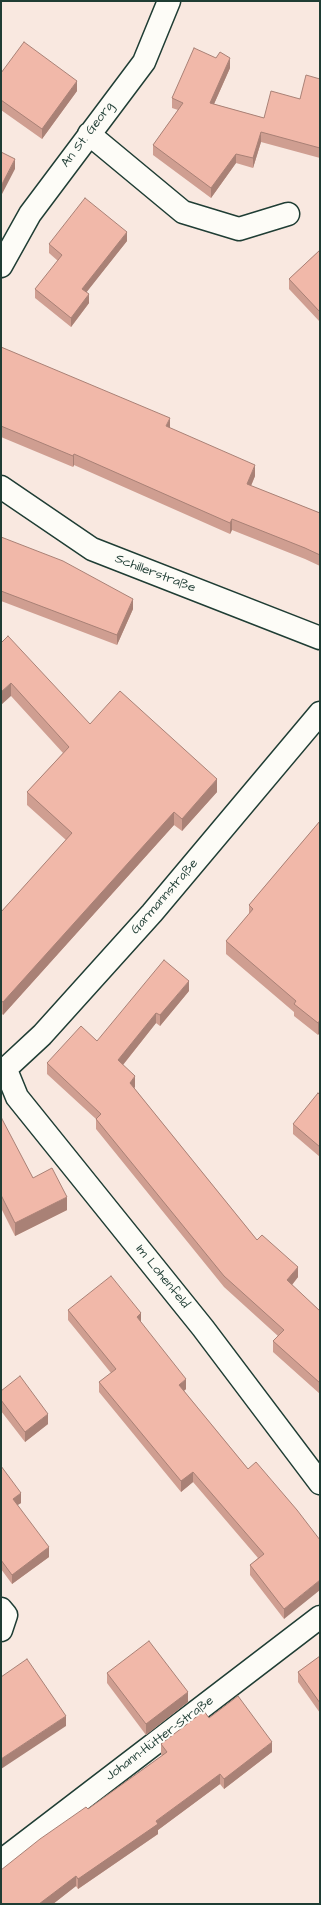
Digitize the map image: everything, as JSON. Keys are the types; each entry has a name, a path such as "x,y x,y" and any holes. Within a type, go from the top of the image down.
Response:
{"street":[{"name":"An St. Georg","path":"1,266 30,214 144,62 169,1"},
{"path":"89,134 183,212 239,229 288,214"},
{"name":"Schillerstraße","path":"1,487 92,549 320,638"},
{"name":"Garmannstraße","path":"3,1072 67,1008 152,913 320,713"},
{"name":"Im Lohenfeld","path":"3,1072 17,1097 203,1328 320,1483"},
{"path":"1,1608 6,1615 1,1630"},
{"name":"Johann-Hütter-Straße","path":"1,1861 320,1617"}],"building":[{"path":"24,42 77,81 42,129 1,100 1,73"},
{"path":"194,48 216,58 220,52 230,58 210,103 264,118 271,91 300,99 306,75 320,79 320,148 261,132 253,158 236,154 211,188 153,145 183,103 172,98"},
{"path":"1,152 15,159 1,186"},
{"path":"85,198 127,232 82,289 89,294 71,318 35,289 62,255 49,244"},
{"path":"320,250 320,312 289,279"},
{"path":"1,347 170,418 166,426 255,465 247,484 320,513 320,555 232,519 230,523 74,454 73,456 1,426"},
{"path":"1,537 63,561 133,599 117,635 1,591"},
{"path":"8,636 90,724 120,691 217,779 182,819 174,812 3,1002 1,1001 1,912 72,833 27,792 69,747 11,683 1,692 1,643"},
{"path":"320,821 320,1020 318,1023 294,1004 296,1001 226,941 253,909 249,905"},
{"path":"164,960 189,981 160,1015 156,1013 118,1060 135,1076 130,1083 257,1240 262,1235 298,1267 287,1280 320,1311 320,1383 273,1341 284,1330 224,1276 96,1119 101,1114 47,1063 81,1026 97,1041"},
{"path":"318,1093 320,1095 320,1147 293,1124"},
{"path":"2,1119 33,1178 52,1168 67,1197 15,1223 1,1195"},
{"path":"111,1276 141,1313 137,1317 186,1379 179,1385 248,1469 256,1462 297,1510 320,1540 320,1580 284,1609 250,1565 264,1554 193,1472 181,1481 99,1382 116,1369 68,1310"},
{"path":"20,1376 48,1414 25,1432 1,1400 1,1391"},
{"path":"1,1466 21,1493 13,1499 49,1547 12,1575 1,1560"},
{"path":"149,1641 188,1692 146,1724 107,1673"},
{"path":"320,1656 320,1703 298,1672"},
{"path":"27,1659 66,1716 1,1759 1,1677"},
{"path":"238,1696 272,1742 224,1779 220,1774 156,1821 158,1824 78,1879 76,1876 39,1904 1,1904 1,1870 40,1839 86,1807 88,1809 167,1752 161,1744 204,1711 209,1718"}]}
